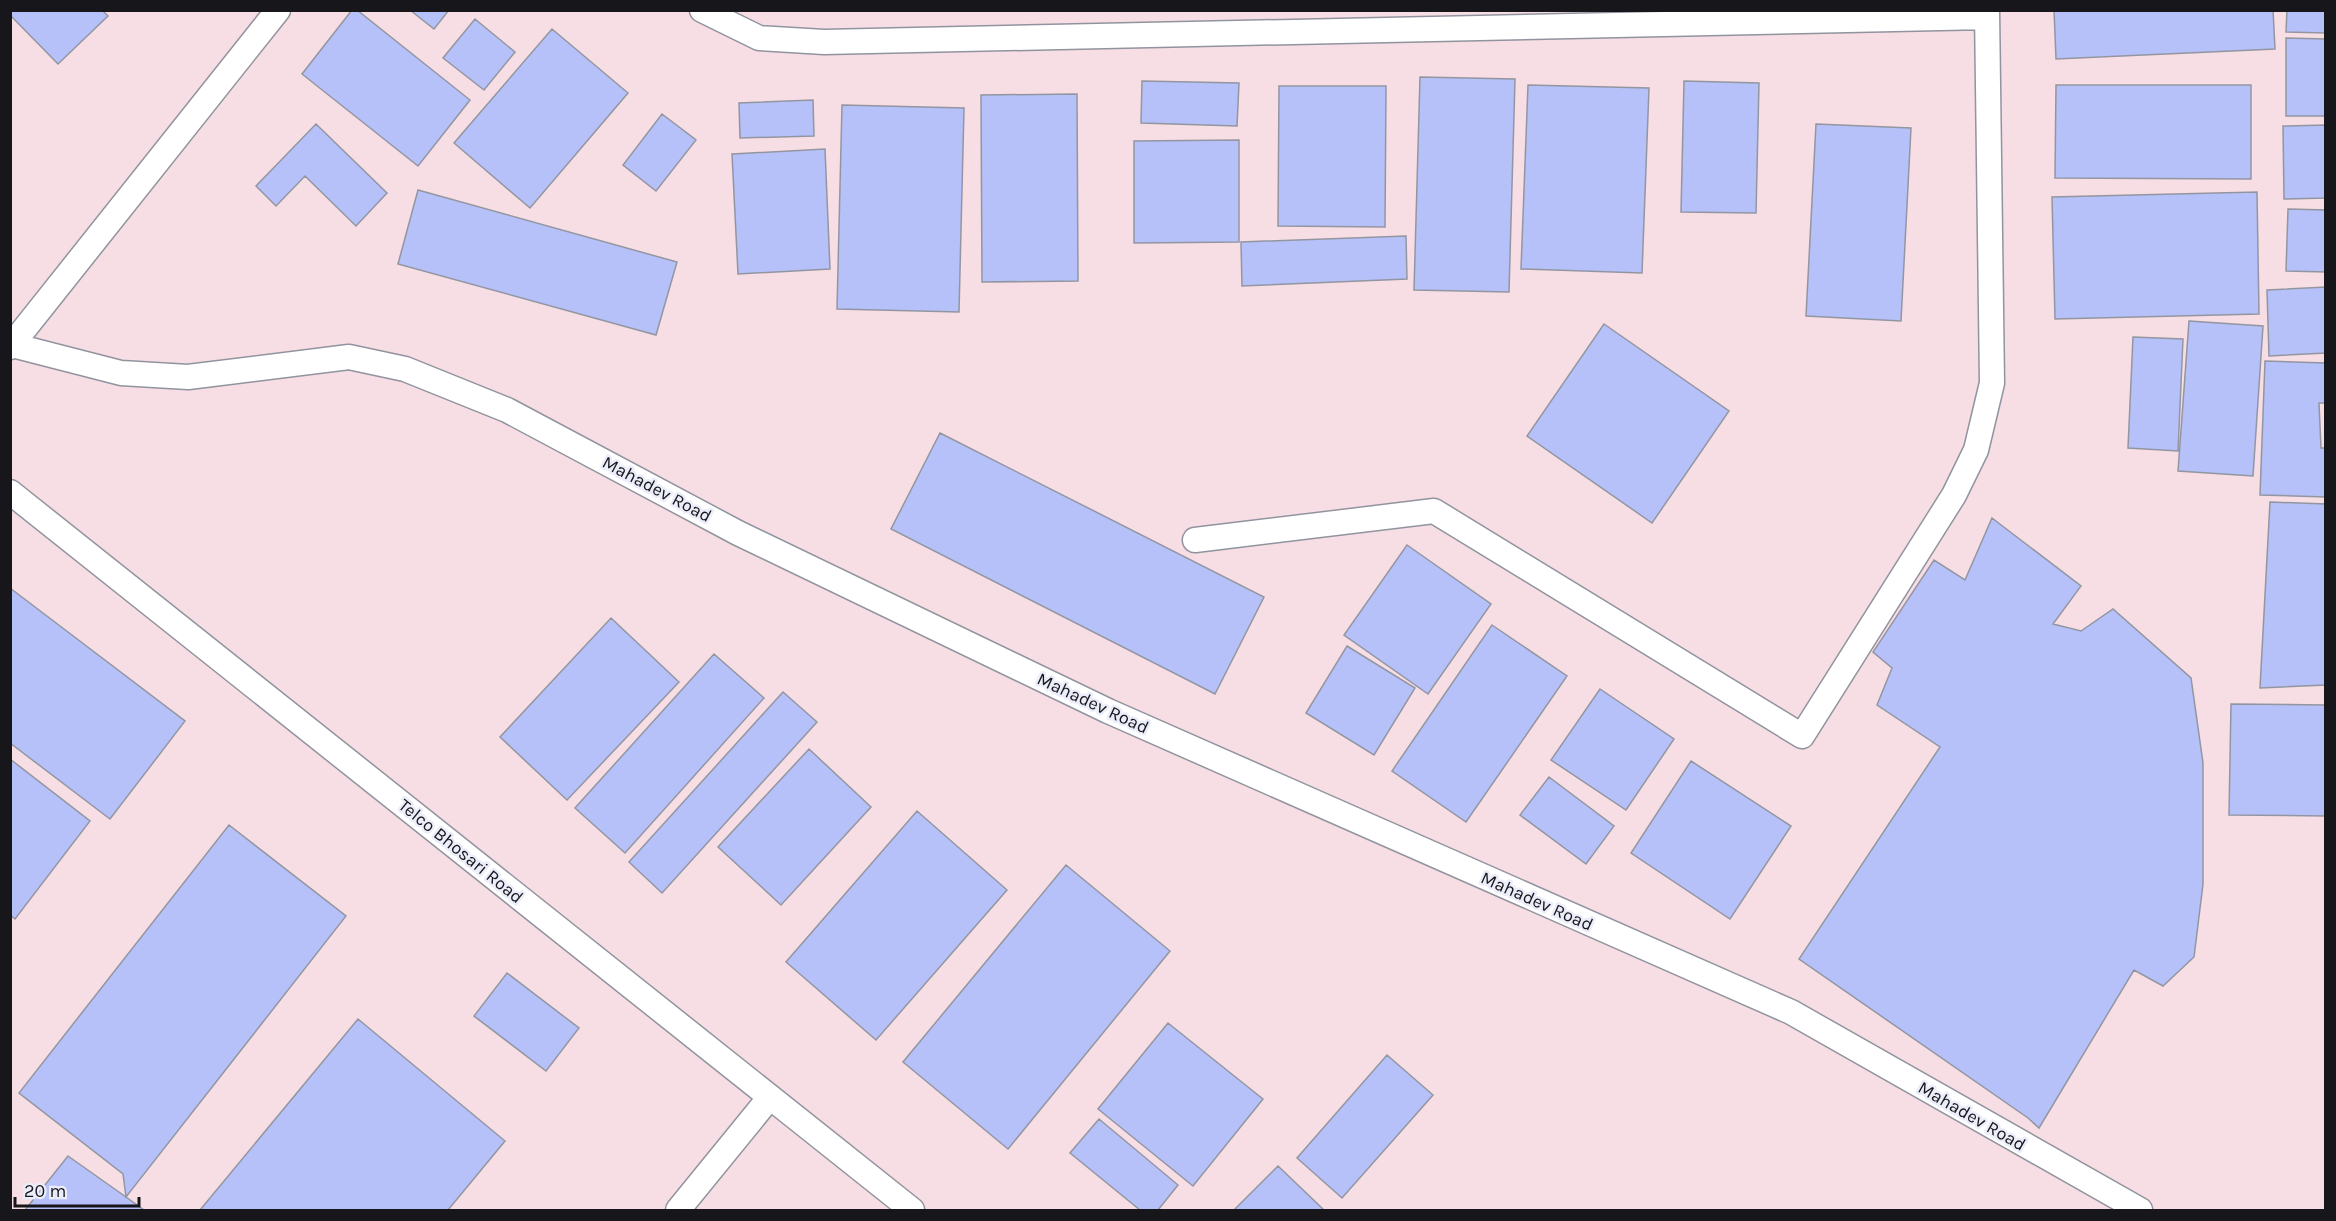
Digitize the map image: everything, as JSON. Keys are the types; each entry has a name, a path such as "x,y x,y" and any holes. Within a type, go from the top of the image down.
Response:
{"lane":[{"path":"11,346 278,10"},
{"path":"702,10 759,38 824,42 1987,14 1992,382 1976,450 1954,495 1802,736 1434,512 1195,540"},
{"name":"Mahadev Road","path":"11,346 121,373 188,377 349,357 405,369 507,410 738,533 1108,711 1791,1012 2140,1210"},
{"name":"Telco Bhosari Road","path":"10,492 912,1210"},
{"path":"678,1210 770,1097"}],"shaded area":[{"path":"11,11 2325,11 2325,1210 11,1210"}],"building":[{"path":"10,10 102,10 108,16 58,64 10,15"},
{"path":"352,10 357,10 470,100 418,166 302,74"},
{"path":"410,10 449,10 434,29"},
{"path":"2054,10 2273,10 2275,49 2056,59"},
{"path":"2287,10 2326,10 2326,33 2286,32"},
{"path":"475,19 515,52 484,90 443,58"},
{"path":"552,29 628,93 530,208 454,143"},
{"path":"2286,38 2326,39 2326,116 2286,116"},
{"path":"1420,77 1515,79 1509,292 1414,290"},
{"path":"1142,81 1239,83 1237,126 1141,123"},
{"path":"1684,81 1759,83 1756,213 1681,212"},
{"path":"1528,85 1649,88 1642,273 1521,269"},
{"path":"2056,85 2251,85 2251,179 2055,178"},
{"path":"1279,86 1386,86 1385,227 1278,226"},
{"path":"1077,94 1078,281 982,282 981,95"},
{"path":"813,100 814,136 740,138 739,103"},
{"path":"842,105 964,108 959,312 837,309"},
{"path":"662,114 696,140 656,191 623,165"},
{"path":"316,124 387,193 356,226 305,176 276,206 256,186"},
{"path":"1816,124 1911,128 1901,321 1806,316"},
{"path":"2326,125 2326,198 2284,199 2283,126"},
{"path":"1239,140 1239,242 1134,243 1134,141"},
{"path":"825,149 830,269 738,274 732,154"},
{"path":"418,190 677,262 656,335 398,264"},
{"path":"2257,192 2259,314 2055,319 2052,197"},
{"path":"2288,209 2326,210 2326,272 2286,271"},
{"path":"1406,236 1407,279 1242,286 1241,242"},
{"path":"2326,287 2326,353 2269,356 2267,290"},
{"path":"2189,321 2263,326 2253,476 2178,471"},
{"path":"1604,324 1729,411 1652,523 1527,436"},
{"path":"2133,337 2183,339 2178,451 2128,448"},
{"path":"2265,361 2326,363 2326,403 2319,403 2321,448 2326,448 2326,497 2260,495"},
{"path":"940,433 1264,597 1215,694 891,529"},
{"path":"2270,502 2326,504 2326,685 2260,688"},
{"path":"1992,518 2081,586 2053,624 2081,631 2113,609 2191,678 2203,763 2203,884 2194,957 2163,986 2134,970 2039,1128 2028,1118 1799,959 1940,747 1877,705 1892,668 1873,652 1934,560 1965,580"},
{"path":"1407,545 1491,604 1428,694 1344,635"},
{"path":"10,588 185,721 110,819 10,743"},
{"path":"611,618 679,682 567,800 500,737"},
{"path":"1492,625 1567,676 1466,822 1392,771"},
{"path":"1347,646 1415,688 1374,755 1306,713"},
{"path":"714,654 764,698 625,853 575,808"},
{"path":"1600,689 1674,739 1626,810 1551,760"},
{"path":"783,692 817,722 662,893 629,862"},
{"path":"2231,704 2326,705 2326,816 2229,815"},
{"path":"809,749 871,807 781,905 718,847"},
{"path":"10,759 90,821 15,919 10,915"},
{"path":"1691,761 1791,826 1730,919 1631,853"},
{"path":"1549,777 1614,826 1586,864 1520,815"},
{"path":"917,811 1007,890 876,1040 786,962"},
{"path":"229,825 346,916 126,1197 123,1174 19,1093"},
{"path":"1066,865 1170,951 1008,1149 903,1062"},
{"path":"507,973 579,1028 546,1071 474,1016"},
{"path":"358,1019 505,1141 448,1210 200,1210"},
{"path":"1168,1023 1263,1099 1193,1186 1098,1109"},
{"path":"1387,1055 1433,1095 1342,1198 1297,1158"},
{"path":"1099,1119 1178,1185 1158,1210 1140,1210 1070,1153"},
{"path":"68,1156 126,1197 144,1210 25,1210"},
{"path":"1278,1166 1324,1210 1234,1210"}]}
